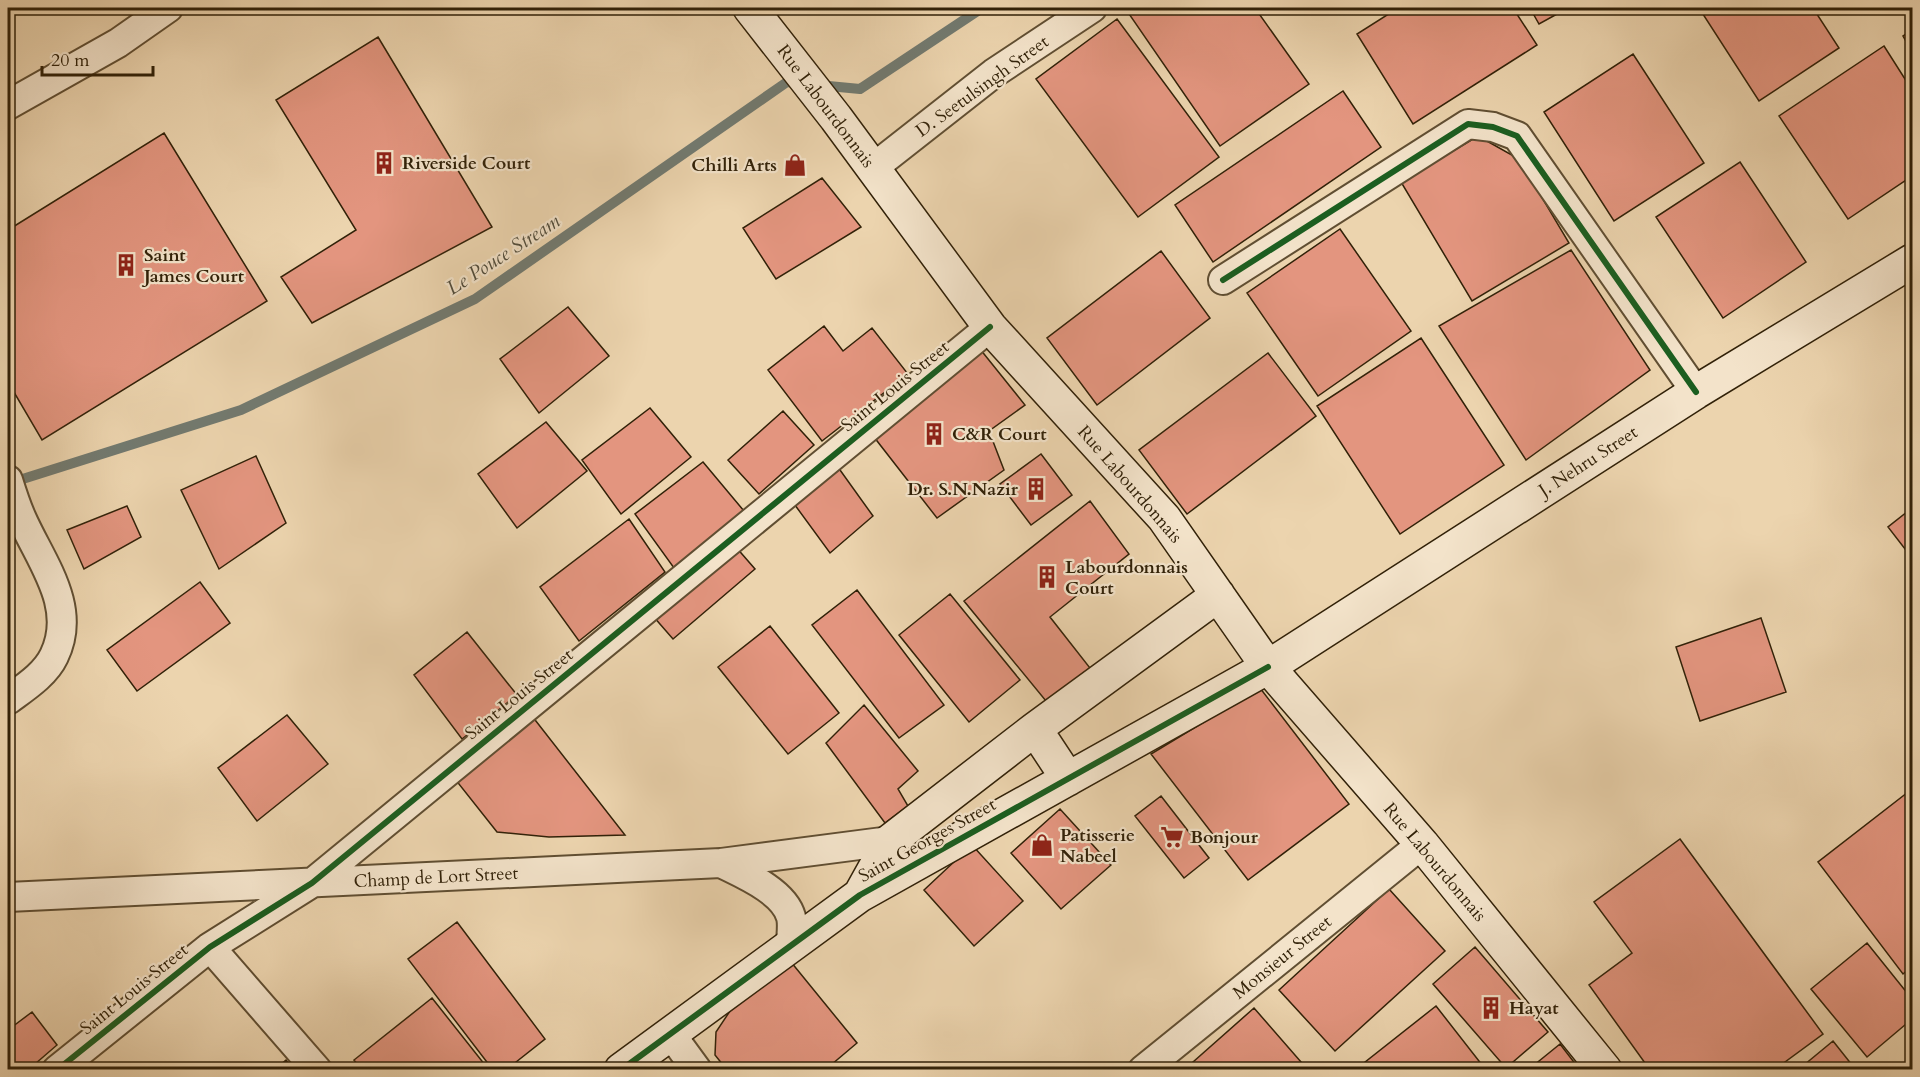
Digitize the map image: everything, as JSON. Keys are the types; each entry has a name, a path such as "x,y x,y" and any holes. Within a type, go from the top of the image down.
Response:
{"main road":[{"name":"Rue Labourdonnais","path":"750,8 836,118 990,327 1164,518 1268,667 1422,844 1605,1070"},
{"name":"J. Nehru Street","path":"1268,667 1696,392 1912,261"},
{"name":"Saint Georges Street","path":"860,895 890,841 1035,729 1218,595"},
{"name":"Saint Georges Street","path":"621,1070 860,895 1268,667"},
{"path":"1035,729 1068,779"}],"street":[{"path":"8,105 118,43 168,8"},
{"name":"D. Seetulsingh Street","path":"873,168 994,74 1092,8"},
{"path":"1223,280 1468,124 1493,126 1517,136 1696,392"},
{"name":"Saint Louis Street","path":"57,1070 210,947 312,883 990,327"},
{"path":"8,480 22,519 55,584 62,608 61,636 54,657 39,676 8,700"},
{"name":"Champ de Lort Street","path":"8,897 721,863 890,841"},
{"name":"Monsieur Street","path":"1143,1070 1422,844"},
{"name":"Champ de Lort Street","path":"721,863 759,882 776,894 791,917 791,946"},
{"path":"210,947 317,1070"},
{"path":"670,1033 697,1070"}],"building":[{"path":"1131,8 1255,8 1309,84 1220,146 1127,11"},
{"path":"1398,8 1513,8 1537,45 1413,124 1357,34"},
{"path":"1530,8 1568,8 1539,24"},
{"path":"1699,8 1813,8 1839,48 1759,101"},
{"path":"1117,19 1219,157 1138,217 1036,79"},
{"path":"1912,30 1912,52 1903,36"},
{"name":"Riverside Court","path":"378,37 492,227 312,323 281,277 356,230 276,100"},
{"path":"1884,46 1912,90 1912,176 1848,219 1779,116"},
{"path":"1633,54 1704,163 1614,221 1544,112"},
{"path":"1343,91 1381,147 1213,262 1175,205"},
{"name":"Saint James Court","path":"164,133 267,301 42,440 8,382 8,230"},
{"path":"1478,136 1519,159 1569,243 1472,301 1401,182"},
{"path":"1740,162 1806,262 1723,318 1656,217"},
{"path":"822,178 861,227 776,279 743,228"},
{"path":"1340,229 1411,331 1318,396 1247,293"},
{"path":"1571,250 1650,370 1526,460 1439,326"},
{"path":"1161,251 1210,318 1097,405 1047,338"},
{"path":"568,307 609,356 539,413 500,359"},
{"path":"824,326 843,351 872,328 908,374 822,441 768,370"},
{"path":"1421,338 1504,465 1400,534 1317,406"},
{"name":"C&R Court","path":"980,349 1025,405 989,431 1004,470 937,518 874,437"},
{"path":"1268,353 1316,416 1187,514 1139,450"},
{"path":"650,408 691,457 621,514 582,460"},
{"path":"783,411 814,445 759,494 728,460"},
{"path":"546,422 587,471 517,528 478,474"},
{"name":"Dr. S.N.Nazir","path":"1041,454 1072,495 1031,525 1000,484"},
{"path":"256,456 286,523 219,569 181,490"},
{"path":"703,462 744,511 674,568 635,514"},
{"path":"835,463 873,516 830,553 792,501"},
{"name":"Labourdonnais Court","path":"1090,501 1129,554 1050,617 1090,668 1046,701 964,601"},
{"path":"127,506 141,537 84,569 67,530"},
{"path":"1912,508 1912,558 1888,527"},
{"path":"629,519 665,572 579,641 540,587"},
{"path":"735,546 755,569 673,639 653,616"},
{"path":"200,582 230,623 137,691 107,650"},
{"path":"857,590 944,705 899,738 812,625"},
{"path":"950,594 1020,680 969,722 899,635"},
{"path":"1761,618 1786,692 1700,721 1676,647"},
{"path":"770,626 839,713 788,754 718,667"},
{"path":"467,632 517,695 462,739 414,675"},
{"path":"1260,688 1349,804 1248,880 1151,754"},
{"path":"864,705 918,771 898,789 908,806 885,823 826,743"},
{"path":"287,715 328,764 257,821 218,768"},
{"path":"532,716 625,835 549,837 497,832 451,774"},
{"path":"8,779 14,851 8,851"},
{"path":"1912,789 1912,966 1903,974 1818,862"},
{"name":"Bonjour","path":"1161,796 1209,858 1184,878 1135,816"},
{"path":"1060,809 1111,865 1061,909 1011,853"},
{"path":"1680,839 1823,1034 1774,1070 1650,1070 1589,985 1632,953 1594,902"},
{"path":"972,845 1023,901 974,946 924,890"},
{"path":"1389,889 1445,951 1335,1051 1279,990"},
{"path":"457,922 545,1039 506,1070 493,1070 408,959"},
{"path":"1867,943 1912,999 1912,1019 1867,1057 1811,989"},
{"name":"Hayat","path":"1475,947 1548,1032 1506,1068 1433,984"},
{"path":"791,962 857,1043 825,1070 727,1070 715,1055 716,1032 730,1011"},
{"path":"432,998 489,1070 362,1070 354,1060"},
{"path":"1436,1006 1486,1070 1355,1070"},
{"path":"1254,1008 1308,1070 1184,1070"},
{"path":"32,1012 57,1045 28,1070 8,1070 8,1030"},
{"path":"1833,1041 1856,1070 1798,1070"},
{"path":"1560,1044 1580,1070 1528,1070"},
{"path":"286,1060 293,1070 274,1070"}],"waterway":[{"name":"Le Pouce Stream","path":"818,85 860,89 982,8"},
{"name":"Le Pouce Stream","path":"10,483 241,410 475,299 787,82 799,83"}],"cycle path":[{"path":"1223,280 1468,124 1493,127 1517,136 1696,392"},
{"path":"57,1070 210,947 312,883 990,327"},
{"path":"621,1070 860,895 1268,667"}],"place":[{"name":"Riverside Court","path":"384,163"},
{"name":"Chilli Arts","path":"795,165"},
{"name":"Saint James Court","path":"126,265"},
{"name":"C&R Court","path":"934,434"},
{"name":"Dr. S.N.Nazir","path":"1036,489"},
{"name":"Labourdonnais Court","path":"1047,577"},
{"name":"Bonjour","path":"1172,837"},
{"name":"Patisserie Nabeel","path":"1042,845"},
{"name":"Hayat","path":"1491,1008"}]}
